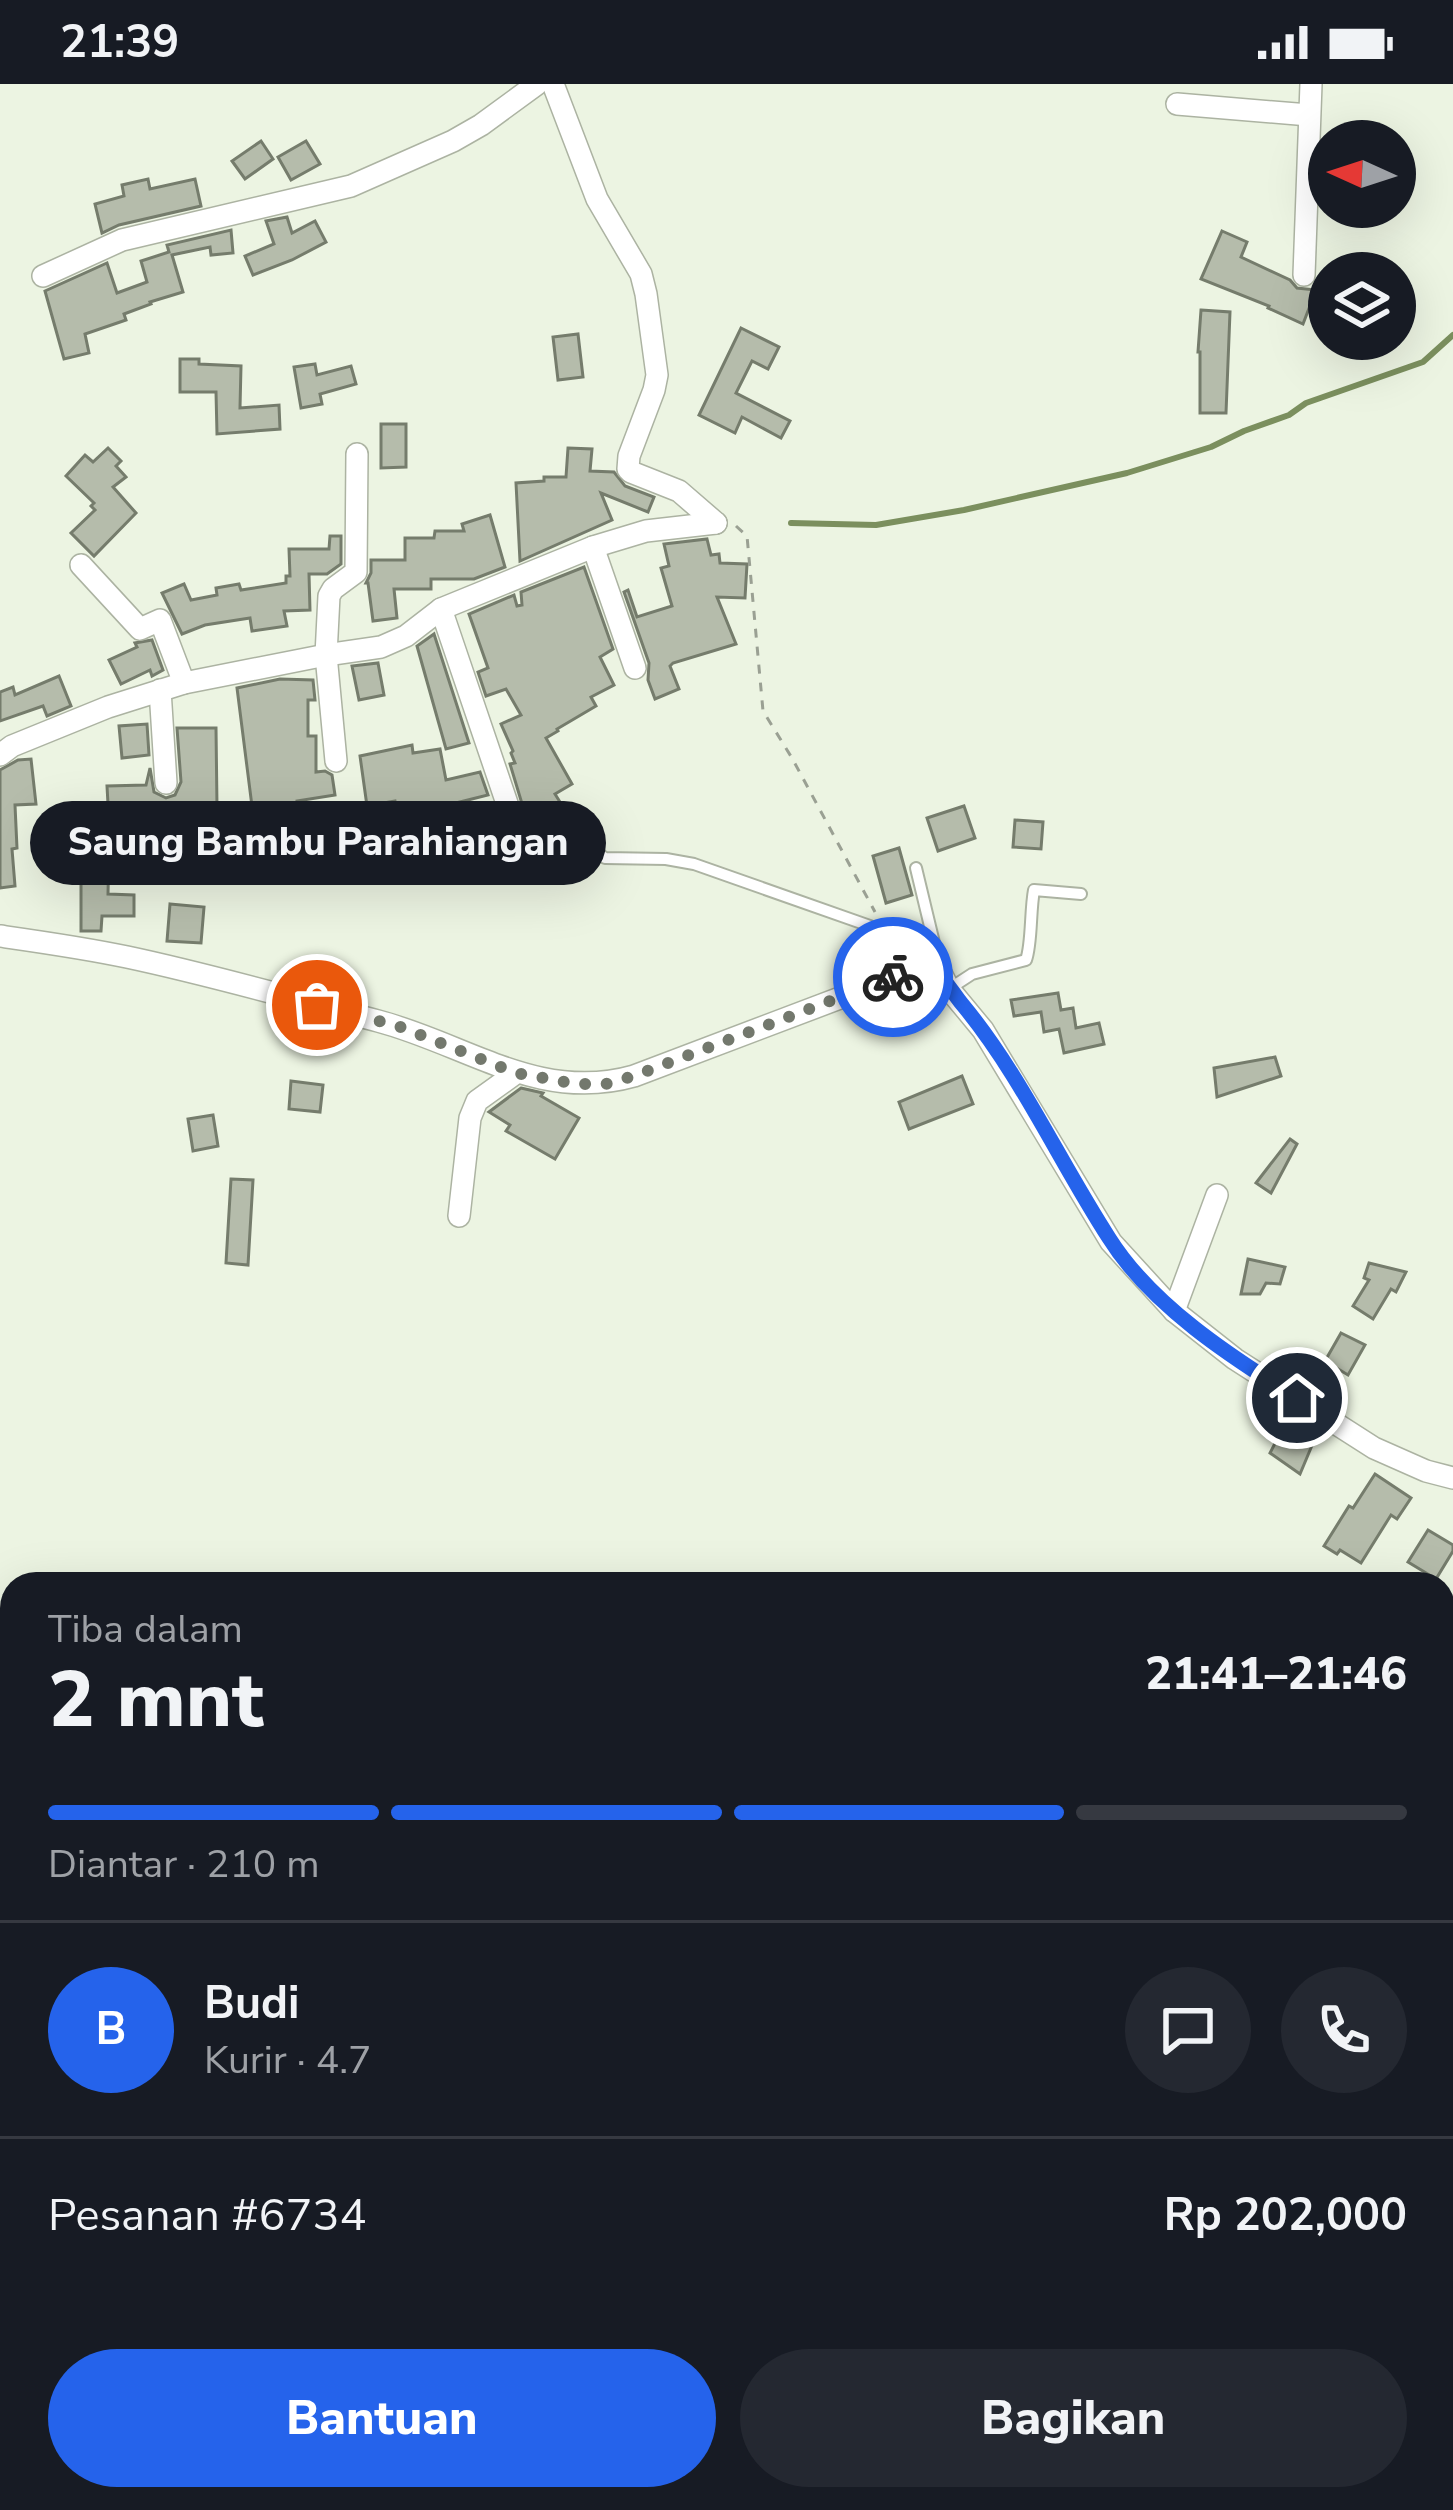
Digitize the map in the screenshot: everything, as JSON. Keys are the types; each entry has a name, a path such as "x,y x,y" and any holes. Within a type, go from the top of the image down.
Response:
{"street":[{"path":"44,276 122,240 351,186 453,141 537,84"},
{"path":"553,84 597,199 641,274 646,294 655,390 628,469 679,491 716,523"},
{"path":"1304,275 1311,84"},
{"path":"1177,104 1309,115"},
{"path":"336,761 326,655 329,596 353,577 357,566 357,454"},
{"path":"0,754 108,707 184,683 381,647 406,636 441,609 592,548 646,531 716,523"},
{"path":"592,548 635,668"},
{"path":"81,565 140,629 160,620 184,683"},
{"path":"441,609 514,824"},
{"path":"160,690 166,782"},
{"path":"0,936 127,957 398,1026 516,1073 576,1084 606,1084 634,1076 898,976 933,970 983,1030 1111,1242 1174,1311 1235,1359 1374,1448 1414,1466 1452,1474"},
{"path":"459,1216 470,1118 477,1101 516,1073"},
{"path":"1174,1311 1217,1195"}],"lane":[{"path":"565,810 581,837 605,858 694,864 869,926 898,976"},
{"path":"916,868 945,982 1030,956 1028,927 1034,890 1081,894"}],"path":[{"path":"716,523 735,525 748,536 763,711 883,927"}],"building":[{"path":"261,141 273,159 245,179 232,161"},
{"path":"306,141 320,164 291,180 278,157"},
{"path":"148,179 150,189 195,179 201,206 102,233 95,204 124,196 122,185"},
{"path":"287,217 292,233 315,221 326,242 253,275 245,256 274,244 266,221"},
{"path":"231,230 233,253 211,255 210,247 172,255 183,292 150,302 124,314 126,320 85,334 89,353 64,359 45,291 107,263 117,293 147,282 141,261 169,252 167,245"},
{"path":"1222,231 1247,242 1241,257 1290,280 1297,288 1308,289 1308,311 1303,324 1201,279"},
{"path":"1201,310 1230,312 1226,413 1200,413"},
{"path":"741,328 779,347 768,369 752,361 736,393 790,421 781,438 742,417 735,433 699,415"},
{"path":"578,334 583,377 558,380 553,337"},
{"path":"180,359 241,366 240,408 279,405 280,429 217,434 216,392 180,392"},
{"path":"315,364 317,375 351,366 356,384 320,394 322,404 301,408 294,367"},
{"path":"381,424 406,424 406,467 381,468"},
{"path":"108,448 121,461 116,466 126,477 113,487 136,513 94,556 71,533 95,510 94,503 66,476 85,455 93,462"},
{"path":"568,448 592,449 590,471 614,472 625,486 654,497 648,512 601,493 612,520 520,561 516,483 566,477"},
{"path":"490,515 505,567 474,579 431,579 431,589 394,589 397,618 373,621 366,583 371,560 405,560 405,538 464,531 462,524"},
{"path":"330,536 341,536 341,564 327,574 309,574 310,610 284,611 287,626 252,631 250,618 182,634 162,593 184,584 191,600 217,595 216,588 239,584 241,590 286,583 289,549 329,549"},
{"path":"707,539 711,555 719,554 720,563 747,564 745,598 717,597 736,644 673,663 679,689 655,699 648,680 649,663 624,592 628,590 637,617 672,606 661,568 669,566 664,544"},
{"path":"584,567 613,649 600,657 614,685 591,697 596,706 546,738 572,784 555,794 560,802 555,810 529,827 510,764 515,763 513,751 501,724 521,715 506,689 486,696 478,672 488,668 469,614 514,595 517,606 522,605 521,592"},
{"path":"434,634 469,743 446,749 417,646"},
{"path":"152,640 163,670 152,676 150,670 121,684 109,660 137,647 135,643"},
{"path":"378,663 384,695 359,700 352,666"},
{"path":"59,676 71,706 47,716 43,706 0,721 0,692 13,687 15,695"},
{"path":"280,679 313,680 315,700 308,700 308,736 316,736 316,772 332,775 335,795 297,801 299,827 255,830 237,688"},
{"path":"147,724 149,755 122,758 119,726"},
{"path":"177,728 216,728 221,827 154,827 153,831 135,826 141,803 108,804 107,786 146,785 150,768 154,792 166,798 175,795 181,782"},
{"path":"412,745 413,753 440,749 446,780 480,772 488,795 452,804 453,814 399,823 395,801 367,806 360,756"},
{"path":"31,759 36,804 15,805 15,886 0,888 0,770"},
{"path":"99,805 100,845 109,845 108,894 134,895 134,916 102,916 101,931 81,931 81,879 63,879 62,806"},
{"path":"964,806 975,838 938,851 927,818"},
{"path":"1015,820 1043,822 1041,849 1013,847"},
{"path":"899,848 912,895 886,903 873,856"},
{"path":"170,904 204,907 201,943 167,941"},
{"path":"1058,993 1061,1010 1073,1008 1076,1028 1099,1023 1104,1044 1064,1053 1059,1029 1044,1032 1041,1012 1014,1016 1011,1000"},
{"path":"1275,1057 1281,1076 1217,1097 1214,1068"},
{"path":"962,1076 973,1104 909,1129 899,1102"},
{"path":"291,1081 323,1085 320,1112 289,1109"},
{"path":"521,1088 543,1093 541,1096 579,1118 555,1159 506,1131 510,1125 489,1112"},
{"path":"213,1115 218,1146 193,1151 188,1119"},
{"path":"1290,1139 1297,1144 1271,1193 1256,1183"},
{"path":"231,1179 253,1180 248,1265 226,1263"},
{"path":"1248,1259 1285,1267 1280,1284 1266,1283 1260,1294 1241,1294"},
{"path":"1369,1263 1406,1272 1373,1319 1353,1306 1369,1280 1364,1278"},
{"path":"1341,1333 1365,1345 1348,1375 1325,1361"},
{"path":"1279,1407 1307,1423 1299,1436 1313,1443 1300,1474 1270,1453 1284,1426 1275,1421"},
{"path":"1375,1474 1411,1498 1397,1519 1391,1515 1361,1563 1324,1546"},
{"path":"1428,1530 1453,1545 1440,1572 1424,1572 1408,1562"}],"waterway":[{"path":"791,523 876,525 1127,473 1211,447 1289,415 1306,403 1423,362 1453,335"}],"way so far":[{"path":"317,1005 398,1026 516,1073 576,1084 606,1084 893,977"}],"place":[{"name":"Saung Bambu Parahiangan","path":"317,1005"}],"route":[{"path":"893,977 933,970 942,976 983,1030 1111,1242 1174,1311 1235,1359 1297,1398"}]}
